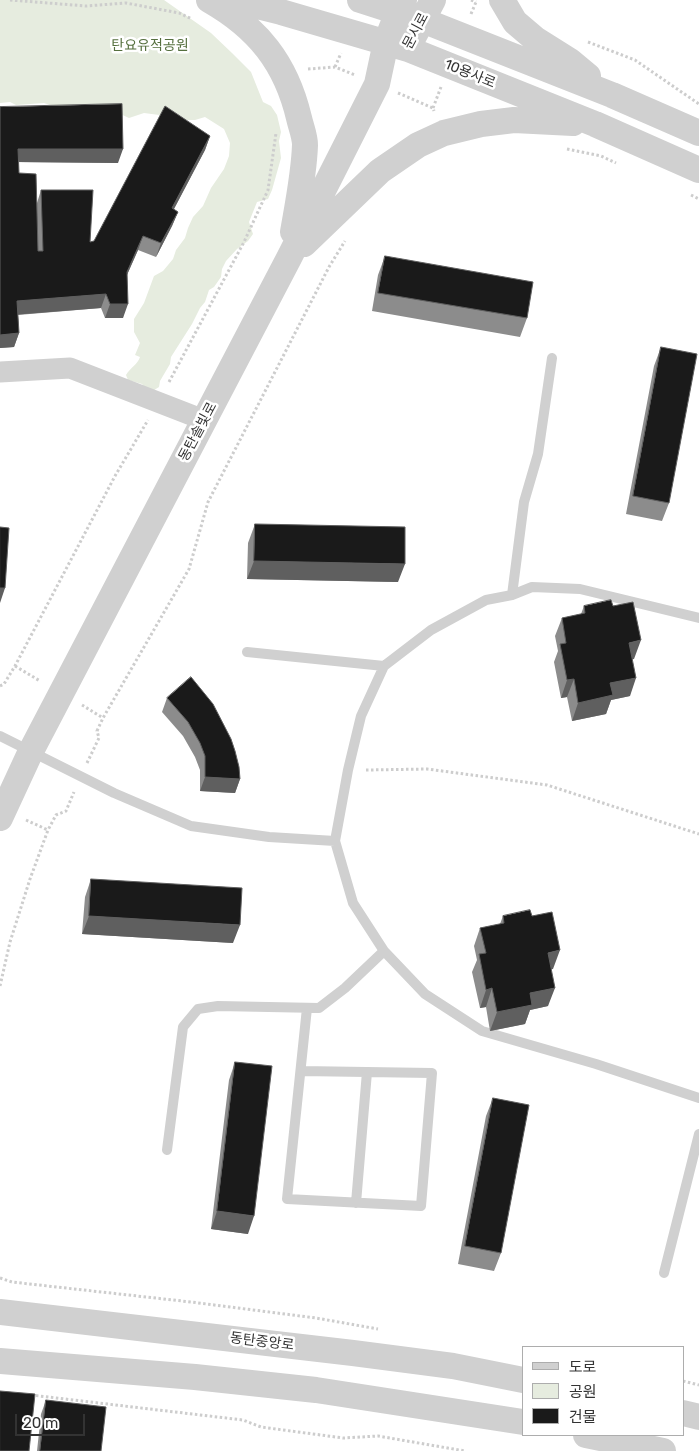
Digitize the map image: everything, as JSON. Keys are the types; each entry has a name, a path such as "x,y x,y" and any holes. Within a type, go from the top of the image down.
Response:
{"street":[{"path":"209,0 230,12 256,36 274,57 286,77 297,107 305,142 300,189 288,258"},
{"name":"10용사로","path":"233,0 290,14 397,46 595,124 699,170"},
{"path":"360,0 414,8 699,133"},
{"path":"502,0 515,22 534,39 570,61 612,95"},
{"name":"문시로","path":"397,46 414,8"},
{"name":"동탄솔빛로","path":"0,818 31,751 397,46"},
{"path":"288,258 380,171 418,145 444,133 481,124 514,120 595,124"},
{"path":"0,372 70,368 204,420"},
{"name":"동탄중앙로","path":"0,1312 353,1353 453,1366 522,1380"},
{"path":"0,1361 316,1390 522,1422"},
{"path":"684,1413 699,1417"},
{"path":"591,1436 663,1451"}],"lane":[{"path":"512,595 524,502 538,454 552,358"},
{"path":"699,618 580,589 532,587 512,595 486,600 431,630 384,666 361,716 348,770 335,841 353,903 384,951 425,994 482,1030 596,1064 699,1098"},
{"path":"247,652 384,666"},
{"path":"0,736 114,793 191,826 269,837 335,841"},
{"path":"167,1150 183,1027 198,1009 218,1006 319,1008 345,988 384,951"},
{"path":"301,1071 432,1073 420,1206 287,1199 307,1008"},
{"path":"356,1203 367,1072"},
{"path":"664,1273 699,1134"}],"path":[{"path":"10,0 86,6 126,3 179,13 193,20"},
{"path":"471,0 476,2"},
{"path":"583,40 635,60 699,104"},
{"path":"0,686 4,684 15,666 114,476 159,402 244,242 268,190 276,136 275,127"},
{"path":"563,148 601,156 618,164"},
{"path":"686,193 699,198"},
{"path":"99,738 96,731 189,569 208,502 329,267 350,234"},
{"path":"348,770 427,769 547,785 699,834"},
{"path":"0,986 10,942 48,830 56,815 66,811"},
{"path":"0,1278 12,1282 316,1318 385,1330"},
{"path":"684,1381 699,1386"},
{"path":"29,1395 243,1420 261,1426 343,1438 378,1436 465,1451"}],"green space":[{"name":"탄요유적공원","path":"0,0 164,0 211,33 251,72 263,102 271,106 277,115 281,132 279,141 281,158 268,199 257,202 249,222 253,234 226,261 221,277 214,287 209,290 205,302 171,357 170,364 160,381 159,387 151,392 142,384 128,380 126,375 140,357 135,355 140,343 134,332 134,319 144,303 154,276 163,271 173,259 176,250 185,238 193,217 203,206 211,188 224,169 229,156 230,143 224,129 205,117 195,120 182,120 144,113 129,118 92,104 70,105 59,108 44,103 16,105 10,102 0,103"}],"building":[{"path":"122,104 123,149 18,149 19,173 36,174 38,251 43,251 41,190 93,190 90,242 94,241 165,106 210,136 172,208 178,212 161,243 143,236 127,272 128,304 110,304 106,294 17,301 19,333 0,335 0,107"},
{"path":"385,256 533,282 527,318 378,293"},
{"path":"661,347 697,354 669,503 633,496"},
{"path":"255,524 405,527 405,564 254,561"},
{"path":"0,527 9,528 5,588 0,588"},
{"path":"611,600 613,606 633,602 641,640 629,643 636,678 610,683 613,695 578,703 574,679 567,680 560,644 566,643 562,618 585,613 584,606"},
{"path":"191,677 213,704 231,739 239,767 240,779 205,777 205,756 200,743 188,722 167,698"},
{"path":"91,879 242,888 240,925 89,916"},
{"path":"530,910 532,916 552,912 560,950 548,953 555,988 530,993 532,1005 497,1012 492,988 486,990 479,954 486,953 480,928 504,923 503,916"},
{"path":"235,1062 272,1066 254,1216 217,1211"},
{"path":"493,1098 529,1105 501,1253 465,1246"},
{"path":"0,1391 35,1394 29,1451 0,1451"},
{"path":"46,1400 106,1407 101,1451 40,1451"}]}
